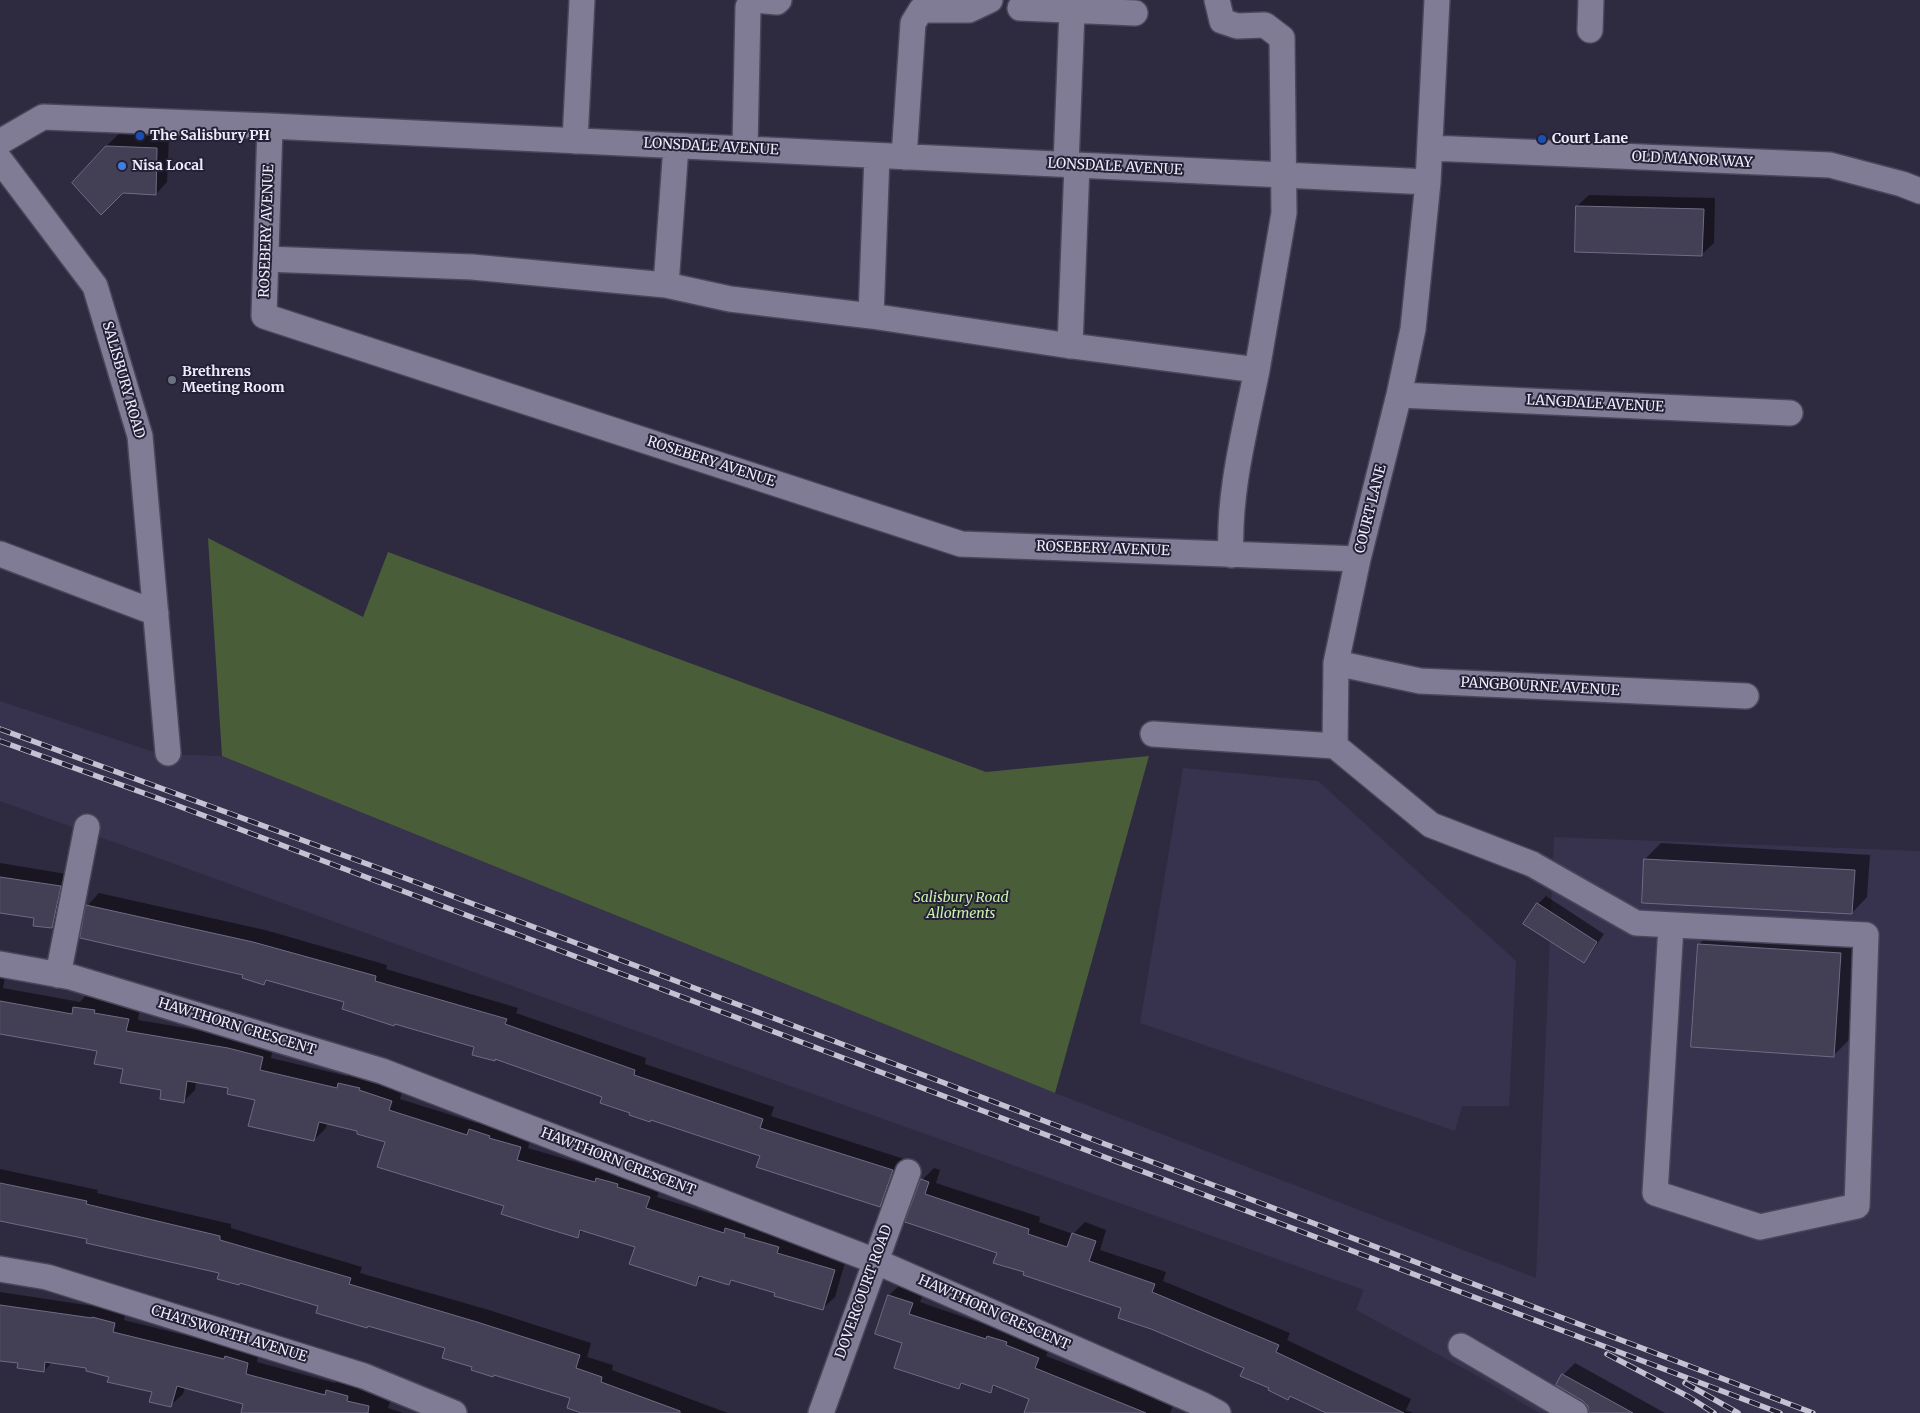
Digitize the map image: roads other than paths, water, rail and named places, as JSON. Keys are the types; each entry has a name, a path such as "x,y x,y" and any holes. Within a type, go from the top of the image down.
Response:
{"street":[{"path":"575,141 582,0"},
{"path":"745,149 748,8 755,0 777,2 779,0"},
{"path":"904,157 913,23 921,10 968,10 990,0"},
{"path":"1217,0 1222,21 1238,26 1265,25 1282,38 1284,213 1257,370 1235,482 1230,534 1231,555"},
{"name":"COURT LANE","path":"1335,746 1336,663 1358,559 1399,395 1413,329 1428,182 1438,0"},
{"path":"1590,30 1591,0"},
{"path":"1020,8 1135,13"},
{"path":"1070,346 1072,11"},
{"name":"LONSDALE AVENUE","path":"0,142 43,117 270,126 1428,182"},
{"name":"ROSEBERY AVENUE","path":"270,126 264,316 961,544 1358,559"},
{"path":"666,285 676,146"},
{"name":"OLD MANOR WAY","path":"1430,148 1830,166 1902,184 1920,191"},
{"path":"871,316 877,156"},
{"name":"SALISBURY ROAD","path":"0,160 95,286 140,436 168,753"},
{"path":"266,259 472,267 666,285 730,299 871,316 1070,346 1257,370"},
{"name":"LANGDALE AVENUE","path":"1399,395 1790,413"},
{"path":"0,554 156,613"},
{"name":"PANGBOURNE AVENUE","path":"1336,663 1420,681 1746,696"},
{"path":"1153,734 1335,746 1431,825 1532,864 1636,923 1866,935 1858,1206 1760,1227 1655,1194 1670,926"},
{"path":"58,975 87,828"},
{"name":"HAWTHORN CRESCENT","path":"0,964 58,975 382,1071 874,1261 1218,1413"},
{"name":"DOVERCOURT ROAD","path":"821,1413 874,1261 908,1172"},
{"name":"CHATSWORTH AVENUE","path":"0,1269 47,1277 354,1373 454,1413"},
{"path":"1460,1346 1575,1413"}],"railway":[{"path":"0,729 389,872 1813,1413"},
{"path":"0,741 160,799 1780,1413"},
{"path":"1607,1354 1689,1397 1714,1413"},
{"path":"1685,1383 1738,1413"}],"place":[{"name":"The Salisbury PH","path":"140,136"},
{"name":"Court Lane","path":"1542,139"},
{"name":"Nisa Local","path":"122,166"},
{"name":"Brethrens Meeting Room","path":"172,380"}],"park label":[{"name":"Salisbury Road Allotments","path":"961,906"}]}
